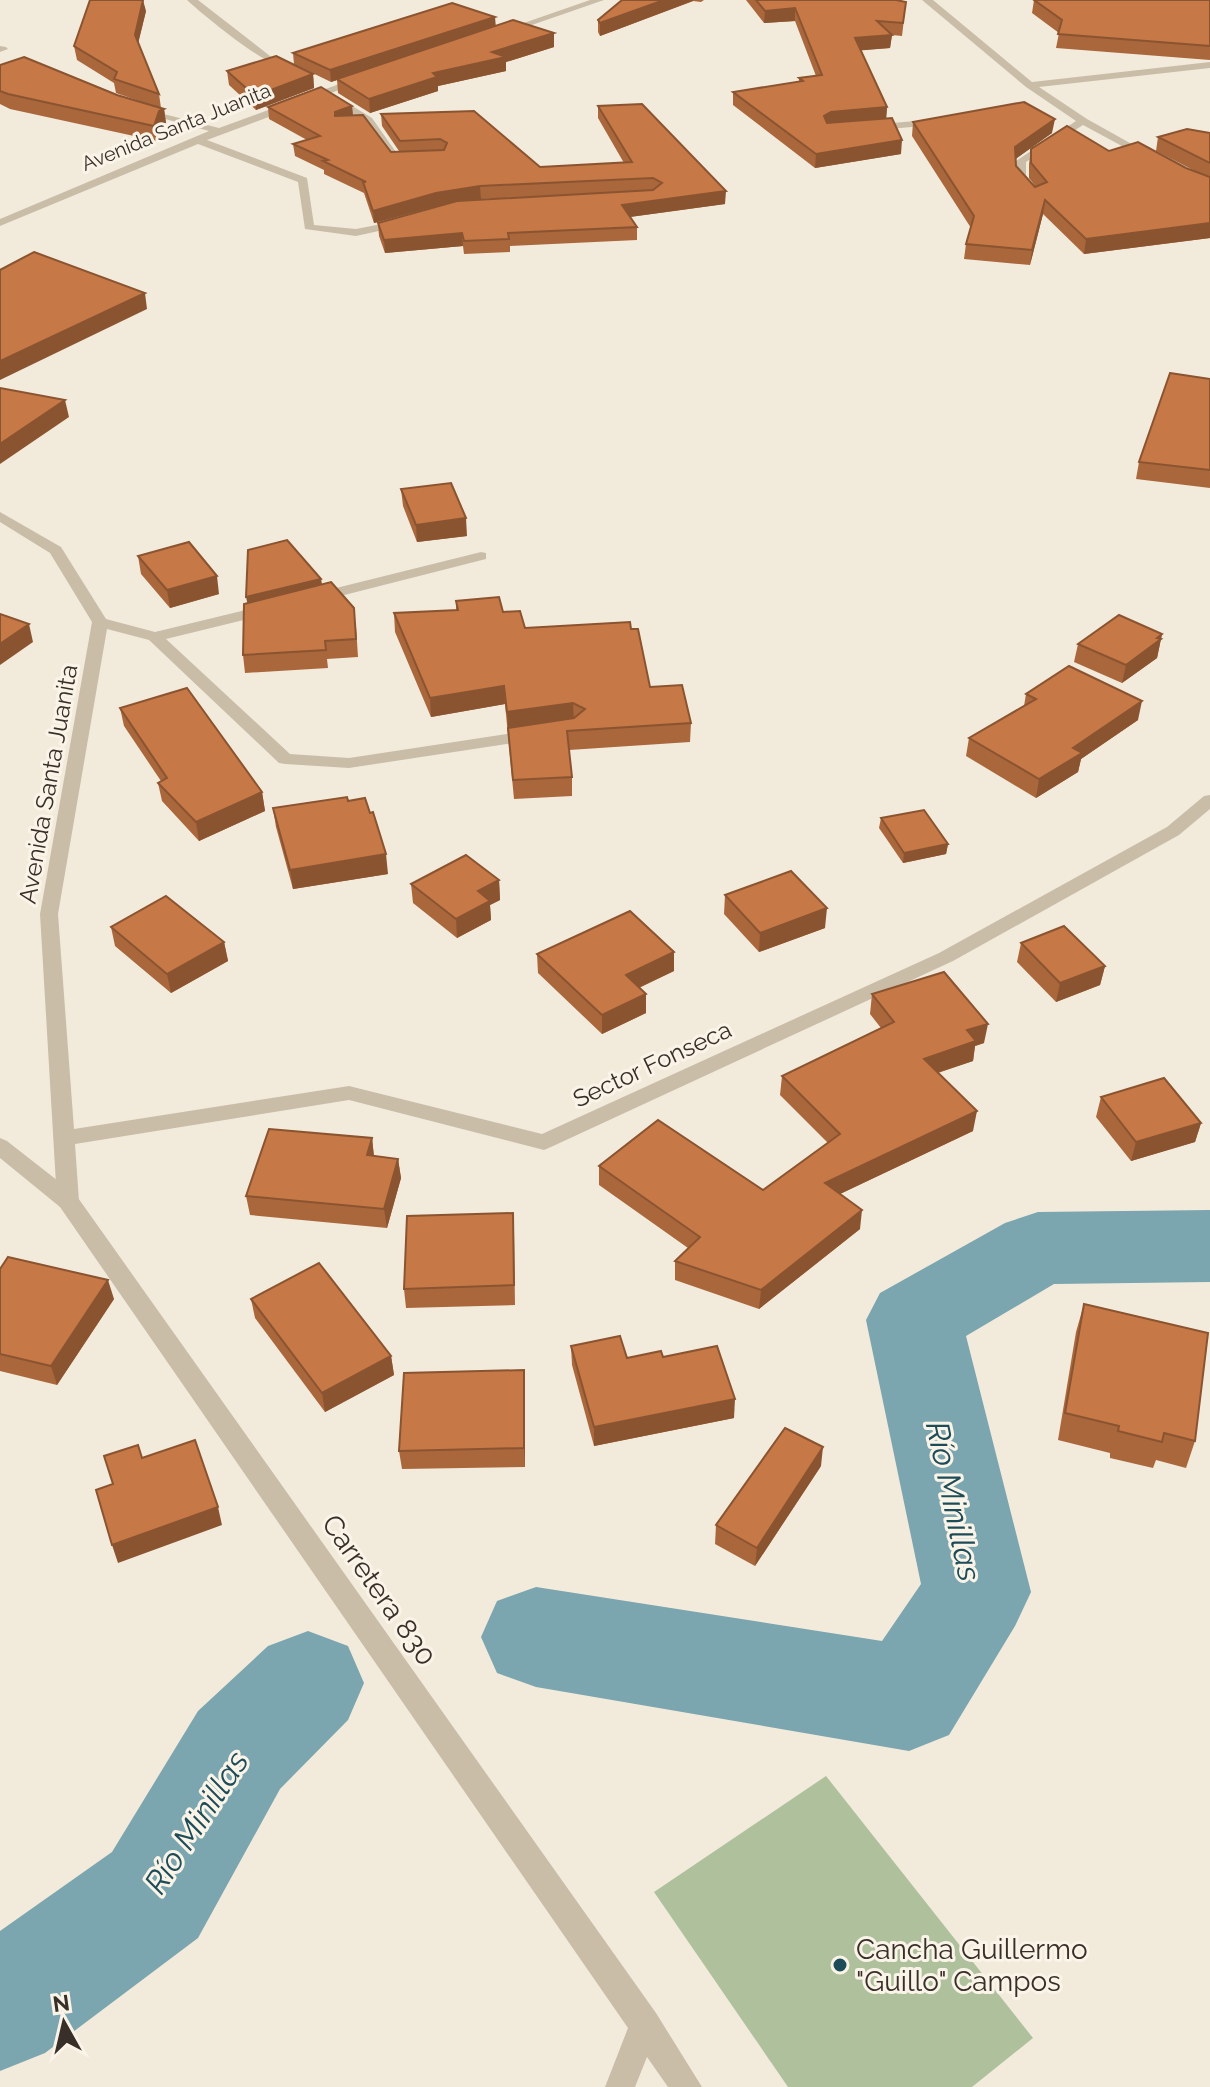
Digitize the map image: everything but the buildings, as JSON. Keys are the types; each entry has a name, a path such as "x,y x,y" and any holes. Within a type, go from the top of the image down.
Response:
{"street":[{"path":"192,0 267,58 306,76"},
{"path":"481,39 599,0"},
{"path":"927,0 1030,85 1083,121 1163,164"},
{"path":"1030,85 1210,65"},
{"name":"Avenida Santa Juanita","path":"0,223 324,88 376,74"},
{"path":"324,88 368,120 396,159 411,158"},
{"path":"124,104 219,131"},
{"path":"1044,107 1059,104"},
{"path":"861,129 955,121"},
{"path":"1036,197 1021,179 1021,161 1083,121"},
{"path":"197,140 303,180 309,227 342,235 366,233 411,221"},
{"path":"0,516 56,550 100,622 155,637 285,759 349,763 544,734"},
{"path":"155,637 481,556"},
{"name":"Avenida Santa Juanita","path":"68,1201 49,914 100,622"},
{"name":"Sector Fonseca","path":"64,1138 349,1093 544,1142 946,957 1173,831 1210,800"},
{"name":"Carretera 830","path":"0,1146 68,1201 687,2087"},
{"path":"620,2087 645,2024"}],"green space":[{"name":"Cancha Guillermo \"Guillo\" Campos","path":"826,1776 1033,2038 972,2087 788,2087 654,1892"}],"waterway":[{"name":"Río Minillas","path":"536,1637 909,1698 977,1592 914,1320 1038,1248 1210,1246"},
{"name":"Río Minillas","path":"0,2008 155,1895 239,1750 308,1683"}],"place":[{"name":"Cancha Guillermo \"Guillo\" Campos","path":"840,1965"}]}
